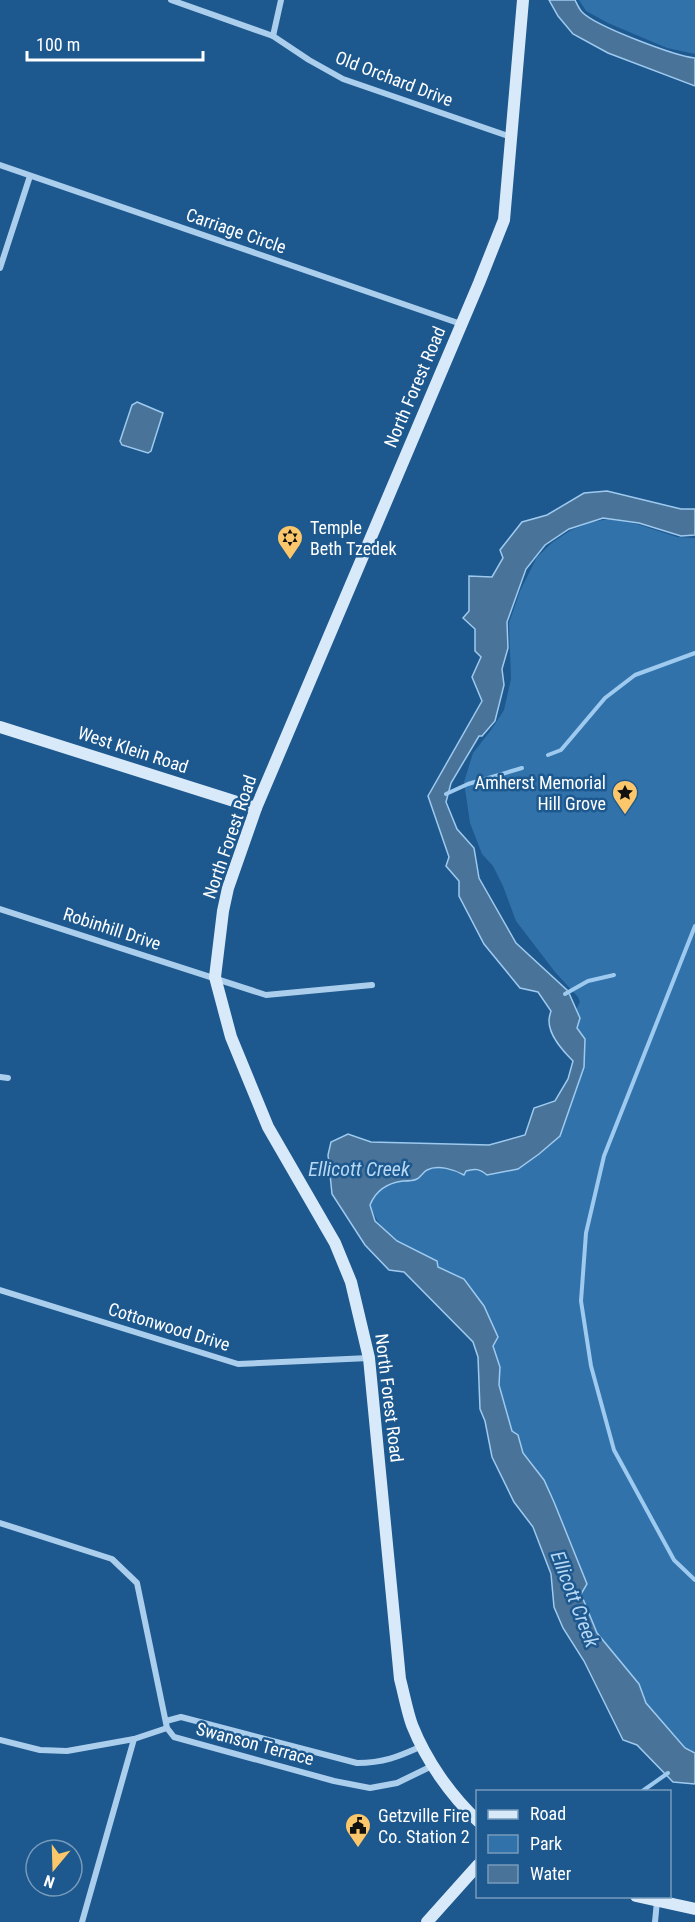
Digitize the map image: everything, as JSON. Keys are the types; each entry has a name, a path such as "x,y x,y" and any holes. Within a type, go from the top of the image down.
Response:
{"street":[{"name":"Old Orchard Drive","path":"171,0 273,36 343,79 511,137"},
{"path":"273,36 281,0"},
{"name":"North Forest Road","path":"476,1820 433,1765 422,1746 412,1724 400,1680 369,1358 351,1282 335,1243 268,1127 231,1037 215,977 228,888 256,808 504,220 523,0"},
{"name":"Carriage Circle","path":"0,165 461,325"},
{"path":"0,268 30,176"},
{"name":"West Klein Road","path":"0,727 256,808"},
{"name":"Robinhill Drive","path":"0,909 266,995 372,985"},
{"path":"0,1077 8,1078"},
{"name":"Cottonwood Drive","path":"0,1290 238,1364 369,1358"},
{"path":"0,1524 112,1559 137,1583 166,1725"},
{"name":"Swanson Terrace","path":"0,1740 40,1750 67,1751 134,1739 181,1717 357,1763 376,1763 396,1758 422,1746"},
{"name":"Swanson Terrace","path":"166,1725 174,1737 334,1781 370,1788 397,1783 433,1765"},
{"path":"82,1922 134,1739"},
{"path":"427,1922 476,1866"},
{"path":"644,1898 695,1909"},
{"path":"655,1922 657,1901"}],"green space":[{"path":"579,0 695,0 695,54 667,48 608,23 586,11"},
{"path":"609,519 637,524 677,537 695,538 695,1753 685,1748 646,1703 639,1684 597,1633 581,1594 578,1560 544,1480 523,1453 518,1435 512,1431 499,1385 500,1367 493,1346 498,1337 484,1306 464,1279 438,1267 437,1261 397,1241 380,1225 370,1204 375,1195 386,1185 416,1180 432,1168 518,1169 560,1136 584,1067 576,1028 580,1018 576,1010 580,1002 516,921 503,886 493,866 482,854 470,823 464,782 473,753 504,710 511,679 509,623 520,591 537,557 571,530 592,522"}],"water":[{"path":"549,0 575,0 582,12 602,25 654,46 695,58 695,86 608,53 573,34 558,16"},
{"path":"137,402 163,413 151,451 148,453 122,445 120,441 132,405"},
{"name":"Ellicott Creek","path":"607,491 681,509 695,509 695,535 681,536 639,523 603,518 569,529 545,545 526,569 507,622 508,648 502,669 504,685 495,721 482,736 479,736 451,783 446,802 457,829 474,848 479,878 516,943 568,991 580,1018 577,1028 585,1039 584,1067 560,1136 518,1169 487,1175 480,1170 472,1170 466,1171 464,1175 446,1168 431,1168 415,1180 397,1182 383,1188 375,1195 370,1205 375,1221 397,1241 437,1261 438,1267 464,1279 484,1306 498,1337 493,1346 500,1367 499,1385 512,1431 518,1435 523,1453 544,1480 554,1502 587,1584 581,1594 597,1633 639,1684 646,1703 685,1748 695,1753 695,1784 673,1782 637,1745 623,1740 554,1607 551,1574 533,1527 514,1502 492,1457 485,1421 480,1409 478,1357 473,1342 404,1272 389,1270 365,1245 332,1194 328,1155 331,1142 348,1134 371,1142 489,1145 525,1135 534,1108 555,1101 568,1079 573,1061 551,1032 549,1021 551,1011 538,992 520,988 484,944 459,896 459,881 446,866 449,857 428,796 482,701 472,677 481,657 475,651 475,629 463,618 469,611 469,576 492,577 503,558 500,550 522,522 547,515 584,493"}],"waterway":[{"path":"548,755 561,750 605,698 635,675 695,653"},
{"path":"446,794 468,784 522,768"},
{"path":"695,926 604,1156 586,1233 581,1301 591,1366 614,1450 674,1560 695,1580"},
{"path":"565,994 588,981 614,975"},
{"path":"644,1790 668,1773"}],"place":[{"name":"Temple Beth Tzedek","path":"290,561"},
{"name":"Amherst Memorial Hill Grove","path":"625,816"},
{"name":"Getzville Fire Co. Station 2","path":"358,1849"}]}
